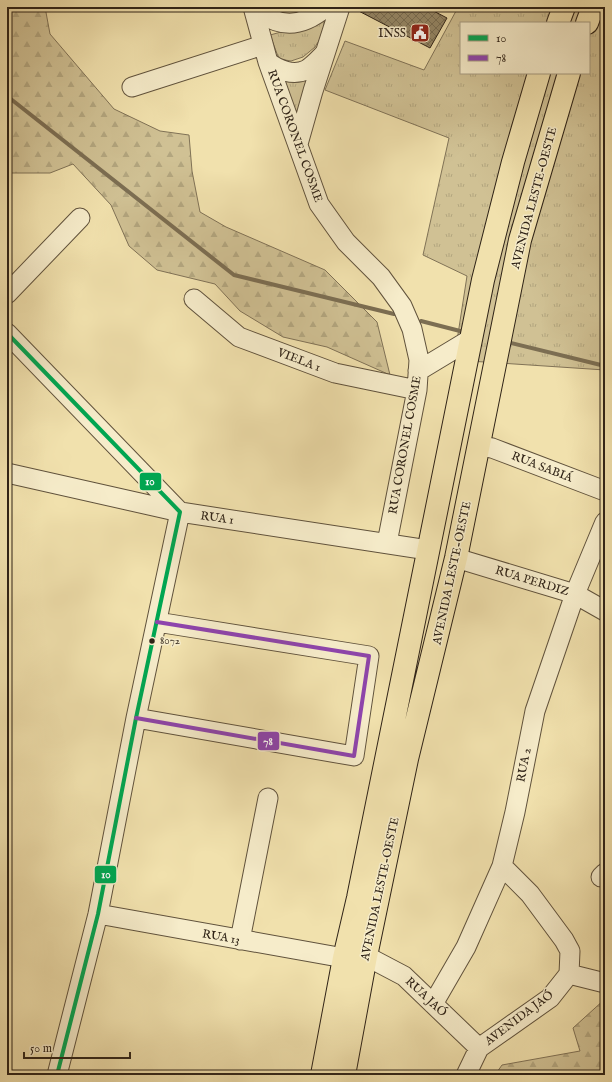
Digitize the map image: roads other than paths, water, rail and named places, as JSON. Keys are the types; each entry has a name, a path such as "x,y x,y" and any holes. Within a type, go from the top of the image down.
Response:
{"main road":[{"path":"558,22 564,7"},
{"path":"587,22 593,7"},
{"name":"AVENIDA LESTE-OESTE","path":"322,1075 344,958 358,898 470,339 491,244 539,74"},
{"name":"AVENIDA LESTE-OESTE","path":"344,1075 366,956 407,759 456,558 520,240 548,140 569,74"},
{"path":"523,130 527,141 532,145 539,146 548,140"},
{"path":"513,162 530,164 539,171"},
{"path":"414,619 441,624"}],"street":[{"path":"253,7 274,22 292,24 313,18 326,7"},
{"name":"RUA CORONEL COSME","path":"253,7 266,53 319,204 346,242 381,277 402,306 412,329 419,360 417,390 387,543"},
{"path":"298,144 340,7"},
{"path":"132,87 266,53 275,68 290,72 306,70 325,53"},
{"path":"7,294 80,218"},
{"name":"VIELA 1","path":"194,299 239,337 335,373 417,390"},
{"path":"7,333 180,512 158,622 136,718 98,914 57,1075"},
{"path":"418,371 470,339"},
{"name":"RUA SABIÁ","path":"479,446 492,448 605,491"},
{"name":"RUA 1","path":"7,473 180,512 428,550"},
{"name":"RUA 2","path":"433,1004 466,947 502,866 515,812 535,711 575,594 605,522"},
{"name":"RUA PERDIZ","path":"456,558 575,594 605,611"},
{"path":"136,718 354,756 369,656 158,622"},
{"path":"240,940 268,798"},
{"path":"502,866 530,894 564,940 570,951 569,974 605,984"},
{"name":"RUA 13","path":"98,914 344,958"},
{"name":"RUA JAÓ","path":"366,956 404,976 479,1048"},
{"name":"AVENIDA JAÓ","path":"466,1075 479,1048 550,998 569,974"}],"waterway":[{"path":"7,96 234,275 394,314"},
{"path":"421,321 464,332"},
{"path":"507,342 605,366"}],"place":[{"name":"INSS","path":"420,33"},
{"name":"8072","path":"152,641"}]}
